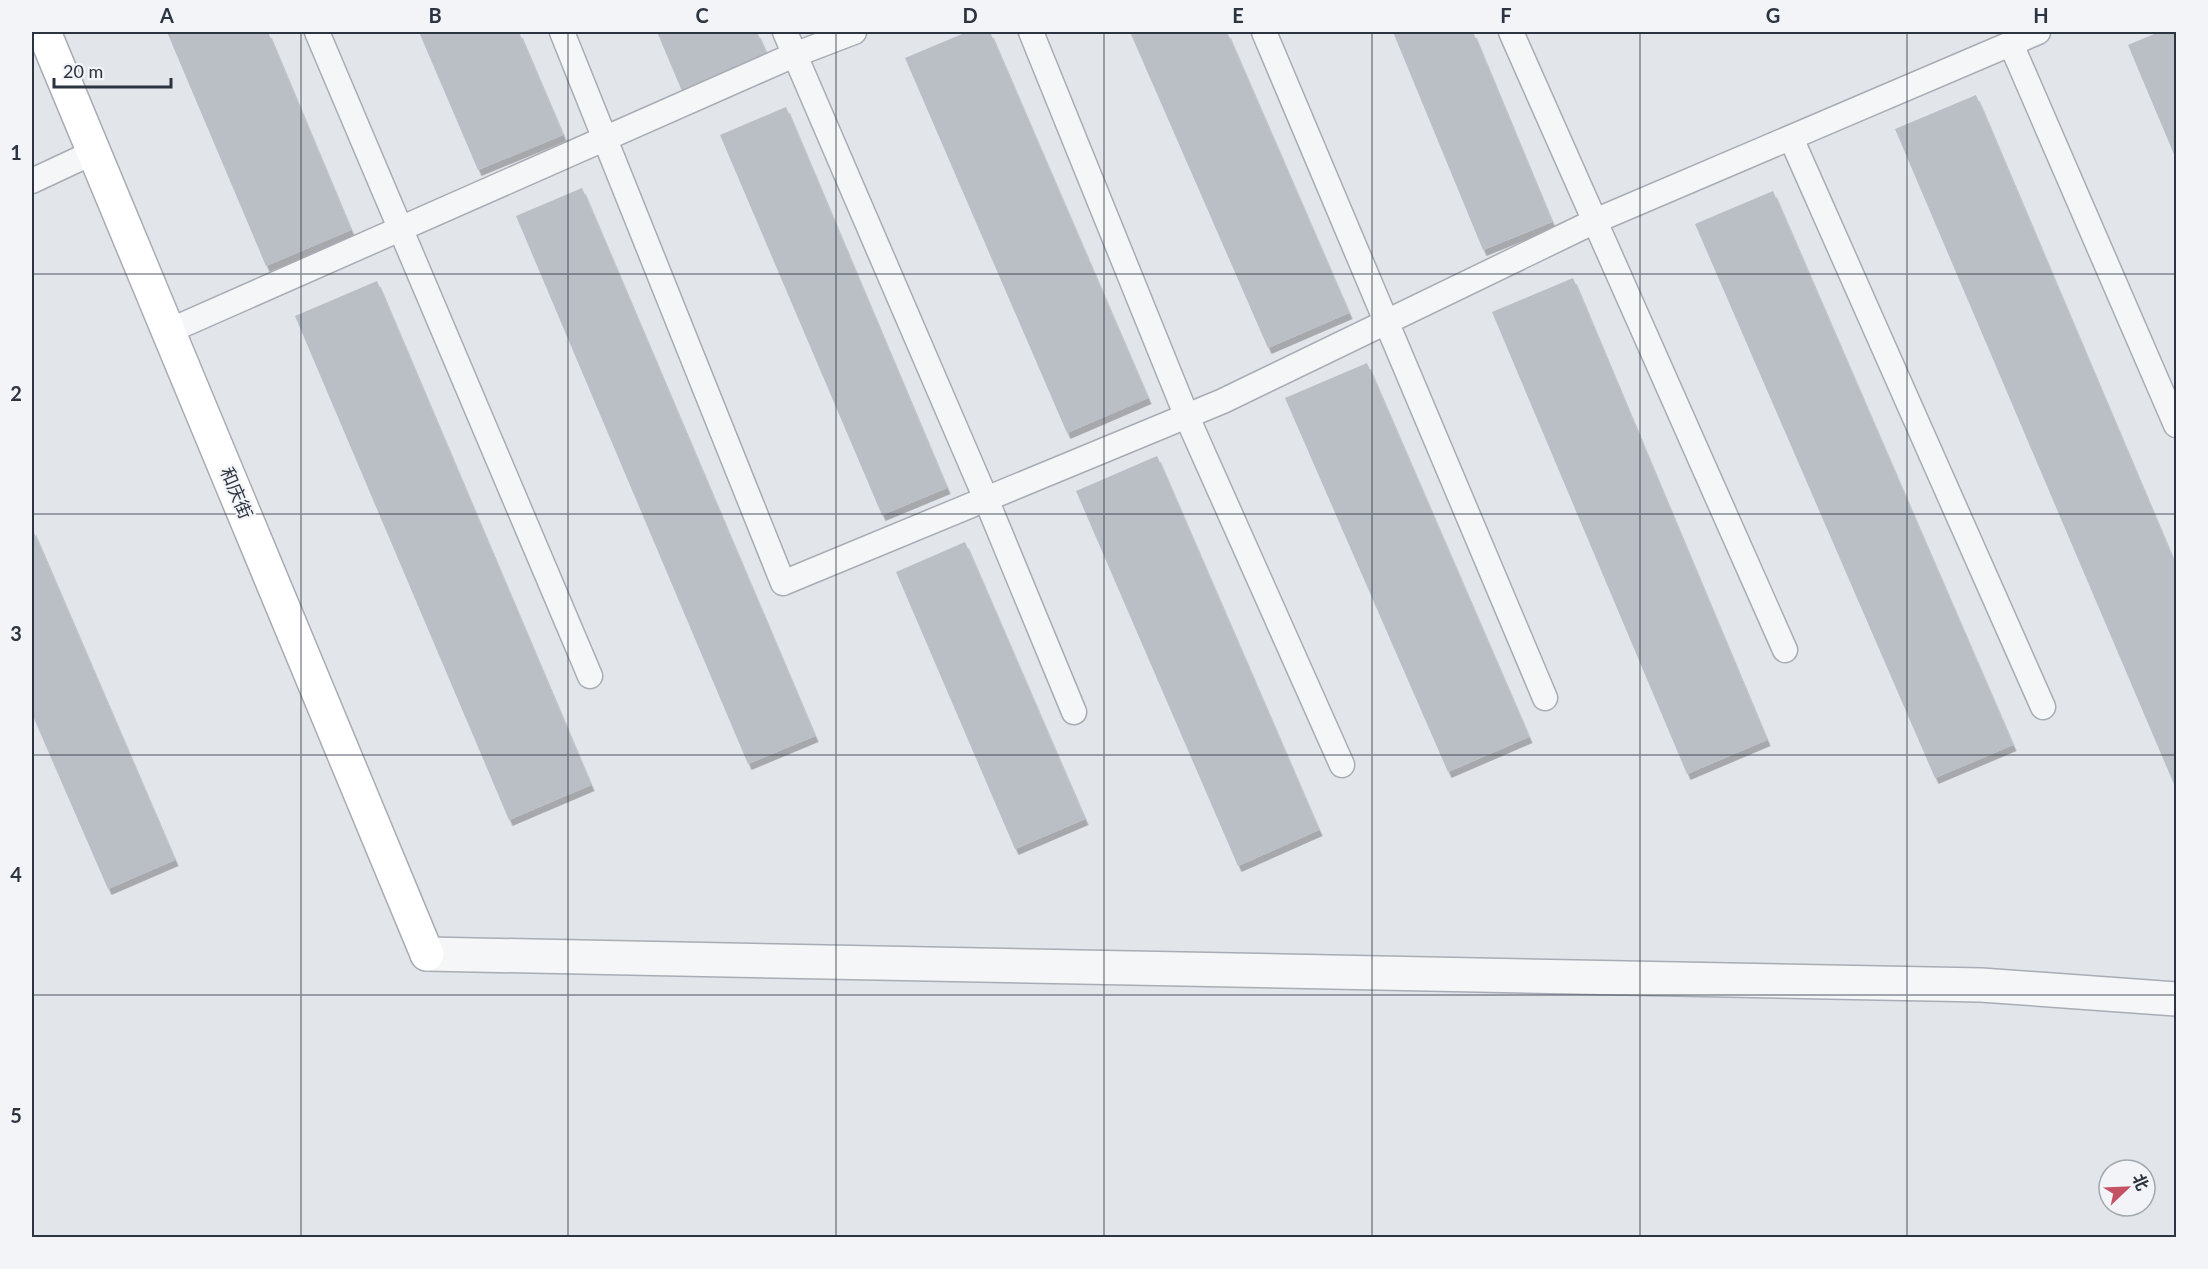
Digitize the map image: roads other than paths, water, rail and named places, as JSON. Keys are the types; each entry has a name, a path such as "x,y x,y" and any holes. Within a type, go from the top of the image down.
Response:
{"street":[{"name":"和庆街","path":"44,32 427,954 1981,985 2176,999"}],"lane":[{"path":"317,32 590,676"},
{"path":"562,32 783,583 1187,417 1595,221 2037,32"},
{"path":"784,32 986,499 1074,712"},
{"path":"169,331 794,55 854,32"},
{"path":"1031,32 1187,417 1342,765"},
{"path":"1264,32 1545,698"},
{"path":"1511,32 1785,650"},
{"path":"2011,44 2176,425"},
{"path":"1791,138 2043,707"},
{"path":"32,181 94,152"}]}
